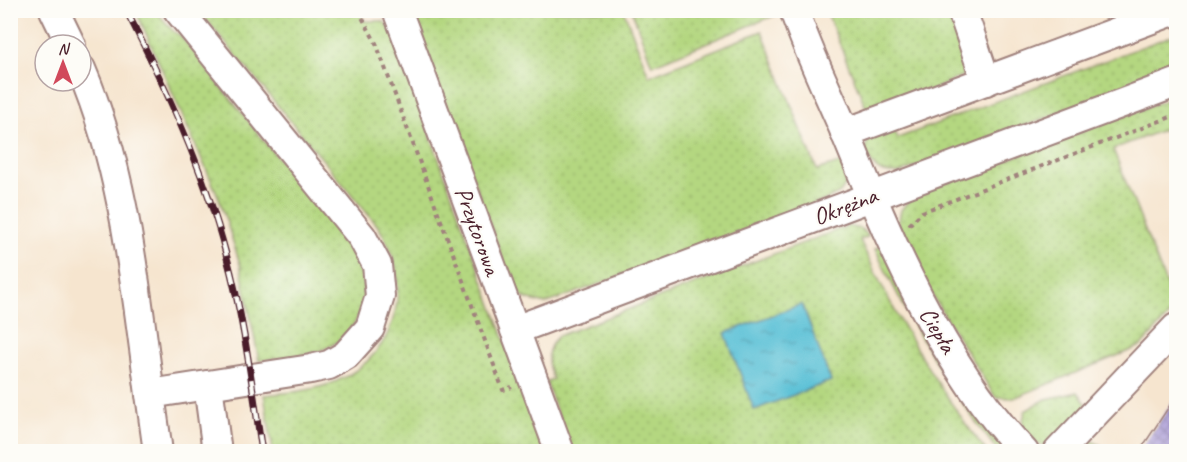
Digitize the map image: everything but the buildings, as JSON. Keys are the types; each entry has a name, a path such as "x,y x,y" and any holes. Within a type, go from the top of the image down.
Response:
{"street":[{"path":"54,10 65,33"},
{"path":"150,394 320,368 346,356 360,342 374,320 379,305 380,281 374,257 362,237 178,10"},
{"name":"Przytorowa","path":"397,10 560,452"},
{"name":"Ciepła","path":"794,10 888,236 919,298 956,360 990,410 1024,452"},
{"path":"962,10 986,81"},
{"path":"845,133 1176,10"},
{"name":"Okrężna","path":"515,330 1176,82"},
{"path":"91,93 120,194 158,452"},
{"path":"1058,452 1176,328"},
{"path":"208,385 217,452"}],"path":[{"path":"358,10 376,44 503,390 533,380"},
{"path":"888,236 906,228 922,212 1176,115"}],"green space":[{"path":"414,10 624,11 649,76 762,31 817,170 843,162 846,184 840,193 828,199 545,304 524,298 513,287 413,14"},
{"path":"780,10 781,13 652,65 632,11"},
{"path":"136,11 156,11 174,32 180,35 354,254 363,281 361,308 356,321 337,342 309,354 259,361 240,264 219,198"},
{"path":"199,11 360,11 364,21 383,21 392,30 545,451 273,451 264,395 301,391 337,381 358,369 375,353 387,334 395,313 398,291 396,268 389,246 377,225"},
{"path":"826,11 953,11 970,72 871,120"},
{"path":"1176,34 1176,69 899,173 886,173 878,169 865,150 871,137 892,126 898,138"},
{"path":"1176,96 1176,125 1113,149 1168,289 1176,286 1176,308 1141,346 1014,398 995,397 930,292 898,224 901,210 912,196"},
{"path":"848,226 861,229 869,236 860,240 887,296 933,376 986,451 571,451 546,382 553,379 548,356 558,336"},
{"path":"880,246 1008,451 998,451 946,379 888,276 875,249"},
{"path":"1078,392 1087,405 1052,445 1034,445 1021,431 1025,411 1046,399"},
{"path":"1088,439 1102,446 1099,451 1074,452"}],"water":[{"path":"802,304 831,381 754,410 725,333"}],"railway":[{"path":"126,10 183,130 217,223 243,328 262,452"}]}
